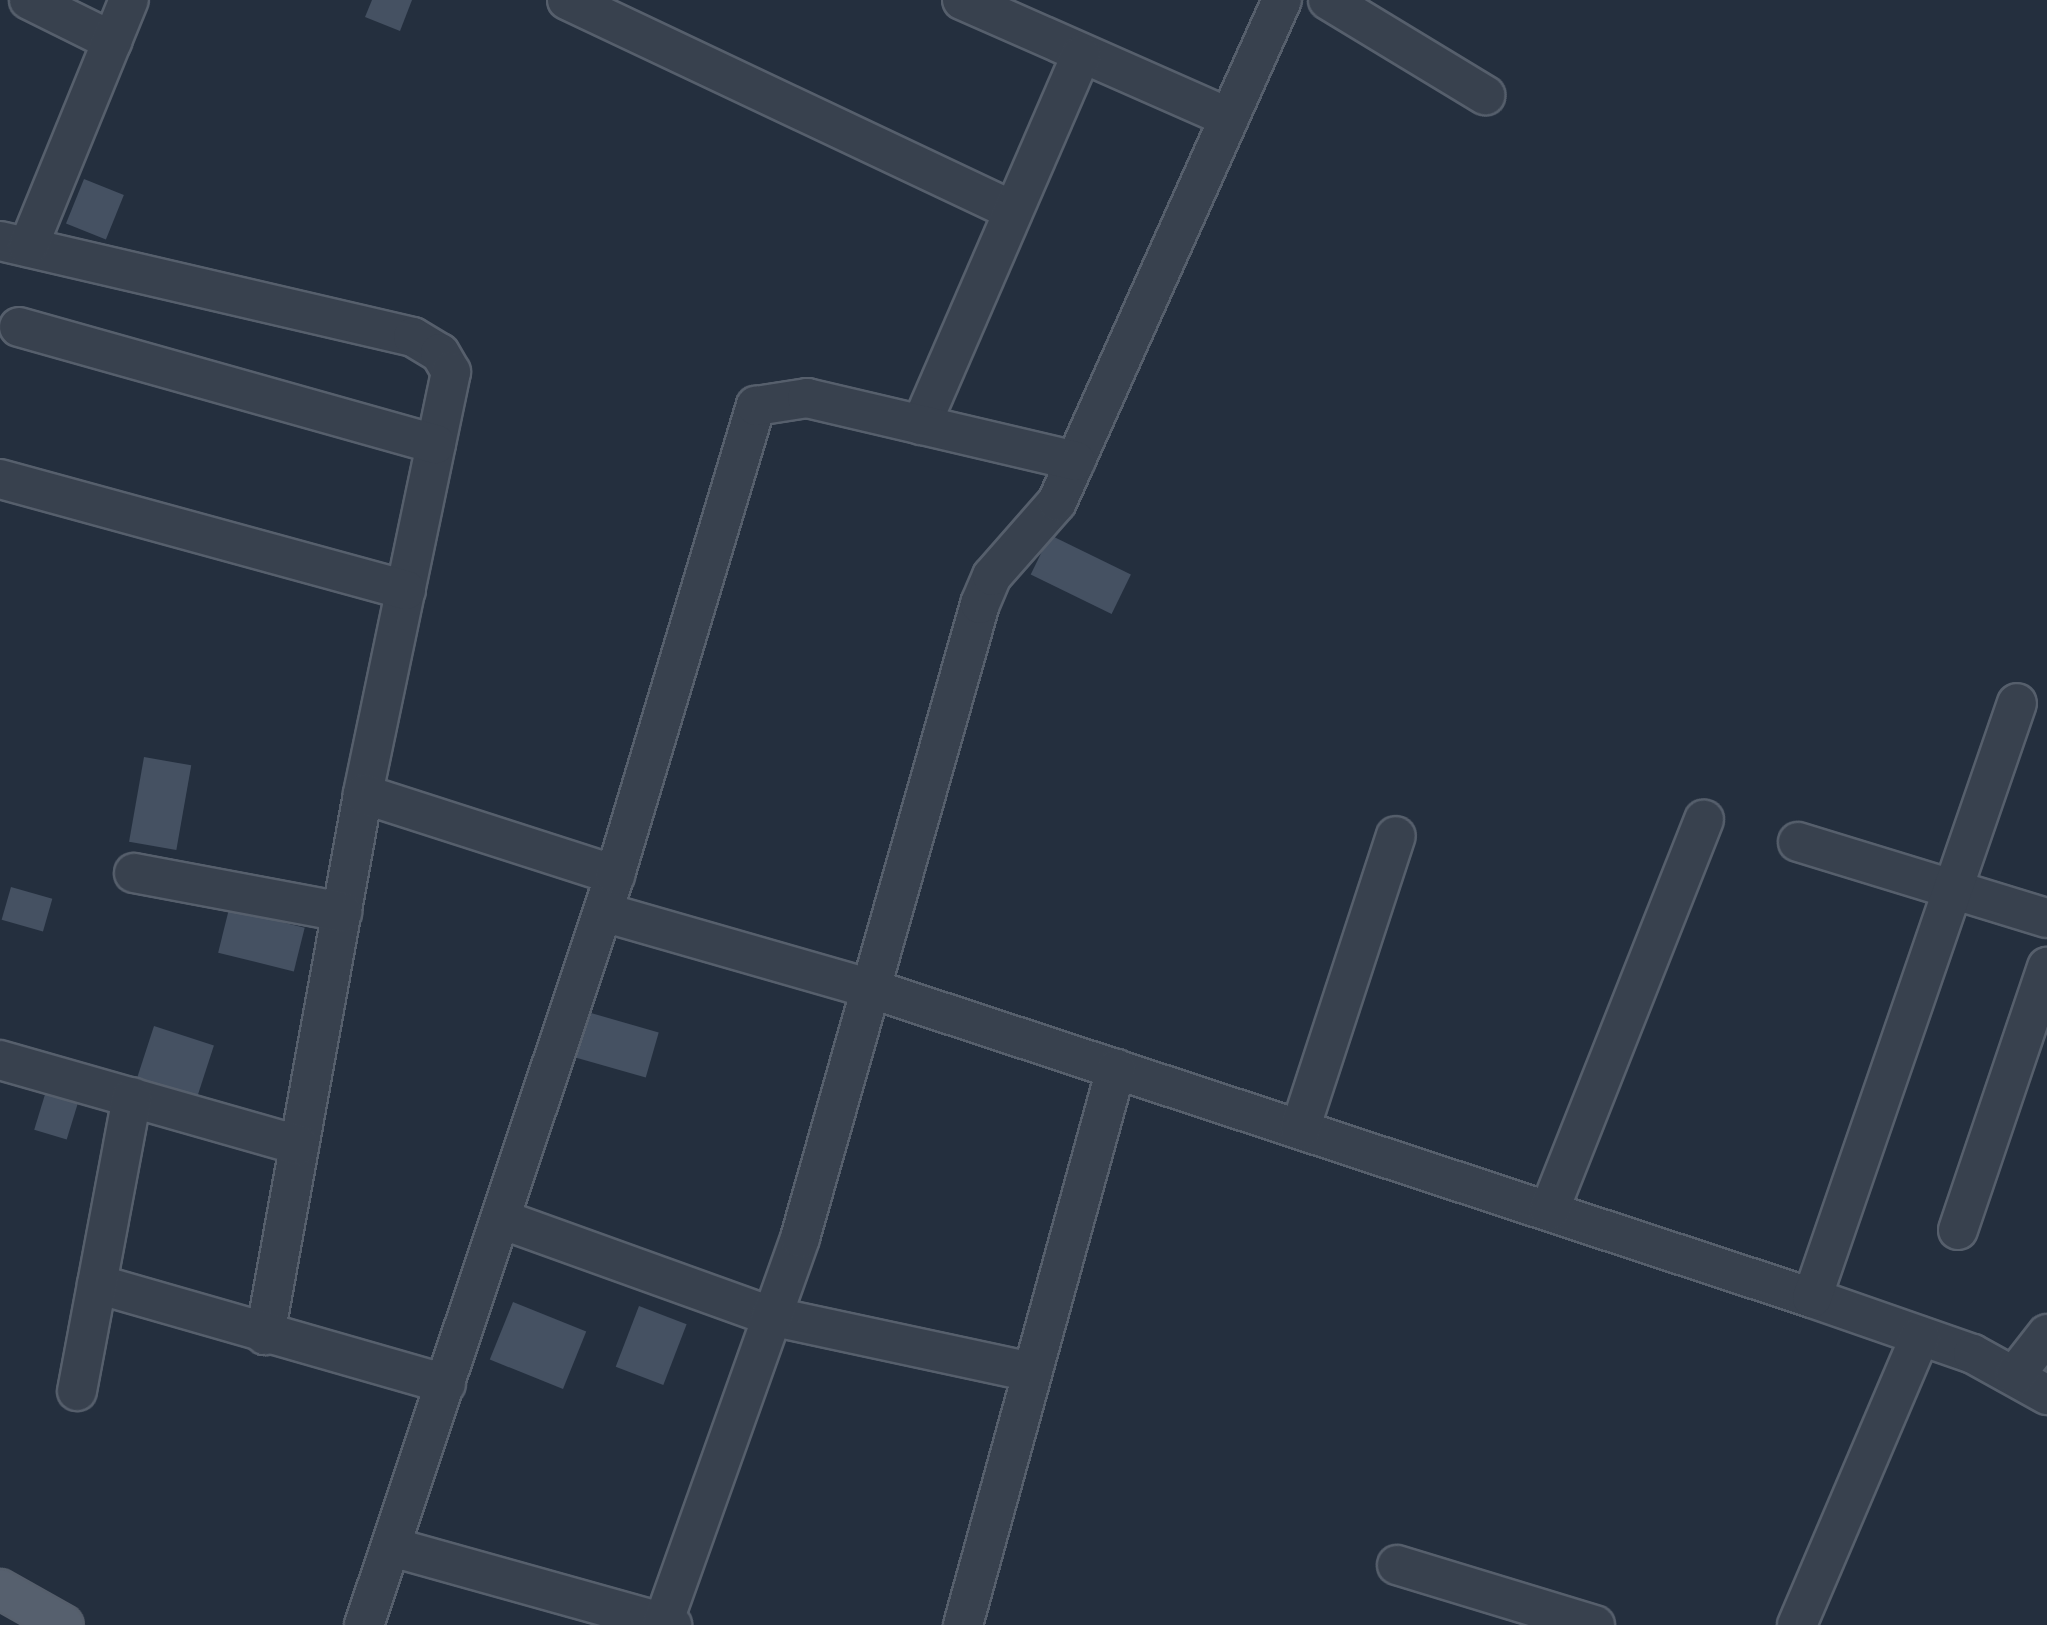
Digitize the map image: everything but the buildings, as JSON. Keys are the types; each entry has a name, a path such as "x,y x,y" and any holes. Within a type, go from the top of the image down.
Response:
{"main road":[{"path":"0,1589 64,1625"}],"street":[{"path":"29,0 112,41"},
{"path":"129,0 112,41 14,244 413,337 440,354 451,372 363,794 265,1335"},
{"path":"567,0 1013,211"},
{"path":"962,0 1081,55 1229,118"},
{"path":"392,1547 667,1624 770,1316 800,1238 875,990 980,604 992,576 1057,502 1282,0"},
{"path":"1328,0 1485,95"},
{"path":"921,425 1081,55"},
{"path":"19,327 436,444"},
{"path":"364,1625 615,875 756,406 807,398 1076,461"},
{"path":"0,479 406,590"},
{"path":"1812,1298 1950,890 2017,703"},
{"path":"363,794 615,875"},
{"path":"1549,1212 1704,820"},
{"path":"1300,1129 1396,836"},
{"path":"1798,842 2047,918"},
{"path":"134,873 341,912"},
{"path":"603,912 875,990 1812,1298 1920,1336 2031,1385 2047,1334"},
{"path":"1958,1230 2047,967"},
{"path":"0,1060 299,1145"},
{"path":"963,1625 1116,1069"},
{"path":"77,1391 132,1097"},
{"path":"501,1219 770,1316 1032,1372"},
{"path":"97,1284 265,1335 446,1384"},
{"path":"1797,1625 1920,1336"},
{"path":"1396,1565 1595,1625"}]}
